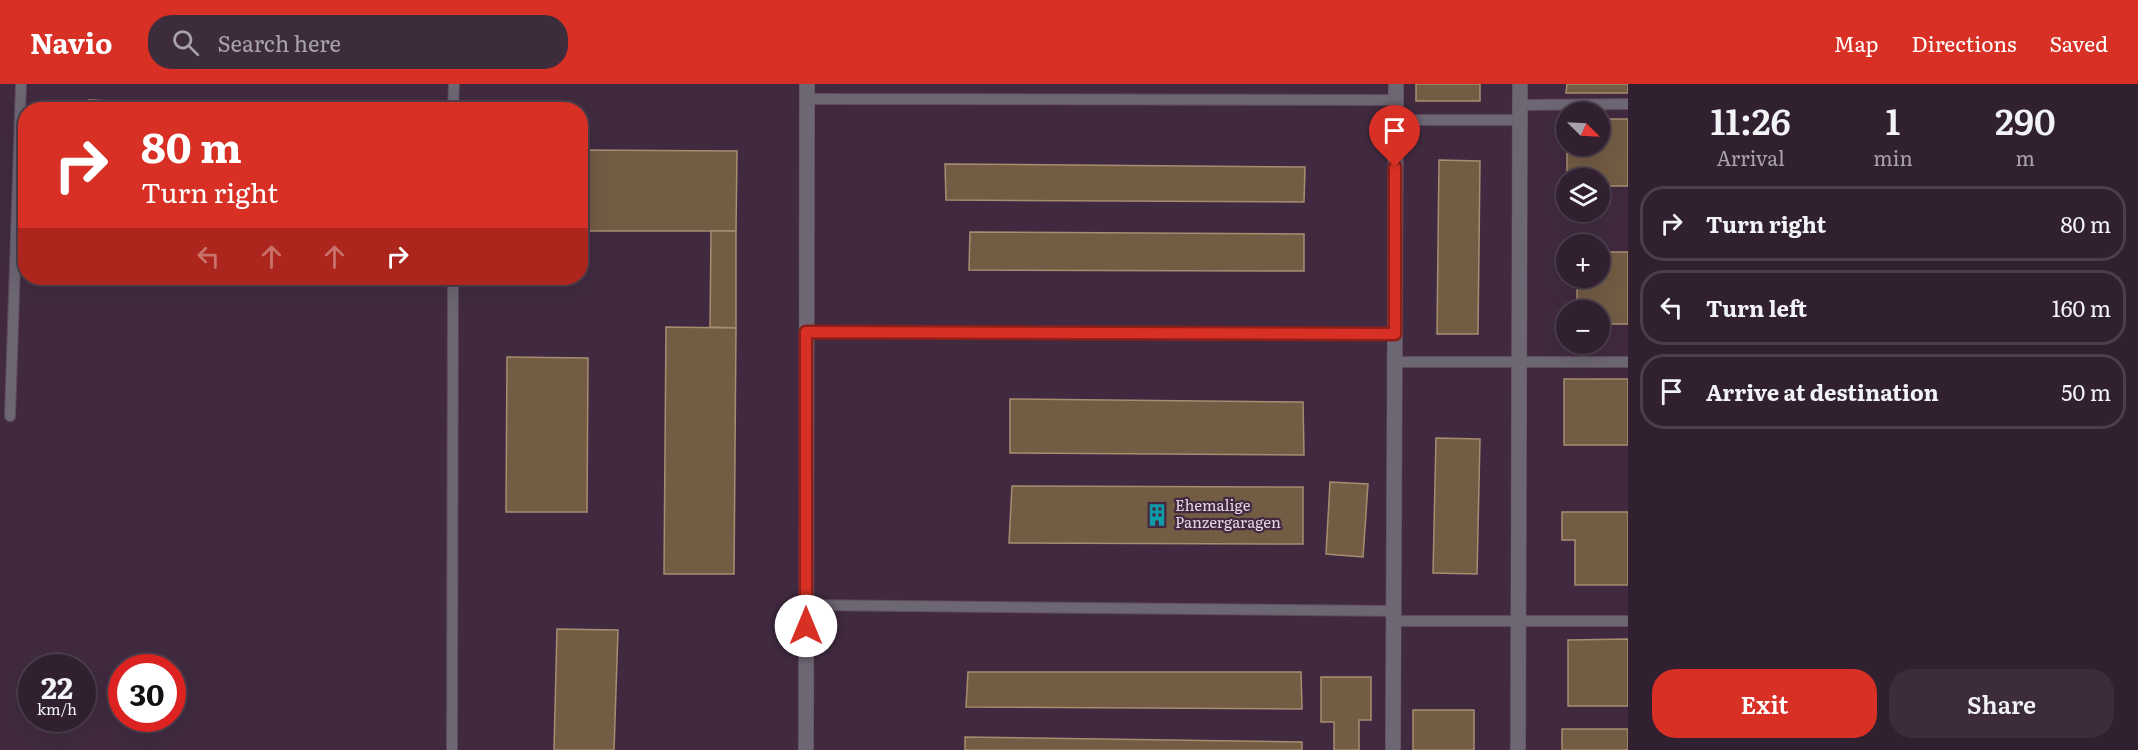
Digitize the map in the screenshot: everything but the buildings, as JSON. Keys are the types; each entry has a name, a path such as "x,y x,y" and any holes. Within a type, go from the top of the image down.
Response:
{"street":[{"path":"1393,750 1396,84"},
{"path":"1518,750 1520,84"},
{"path":"806,750 807,91"}],"lane":[{"path":"20,102 21,84"},
{"path":"453,102 454,84"},
{"path":"807,91 1396,100"},
{"path":"1396,120 1628,104"},
{"path":"10,416 18,175"},
{"path":"452,750 453,285"},
{"path":"806,332 1395,334"},
{"path":"1395,362 1628,362"},
{"path":"806,605 1628,621"}],"place":[{"name":"Ehemalige Panzergaragen","path":"1157,515"}],"route":[{"path":"806,626 806,332 1395,334 1395,167"}]}
